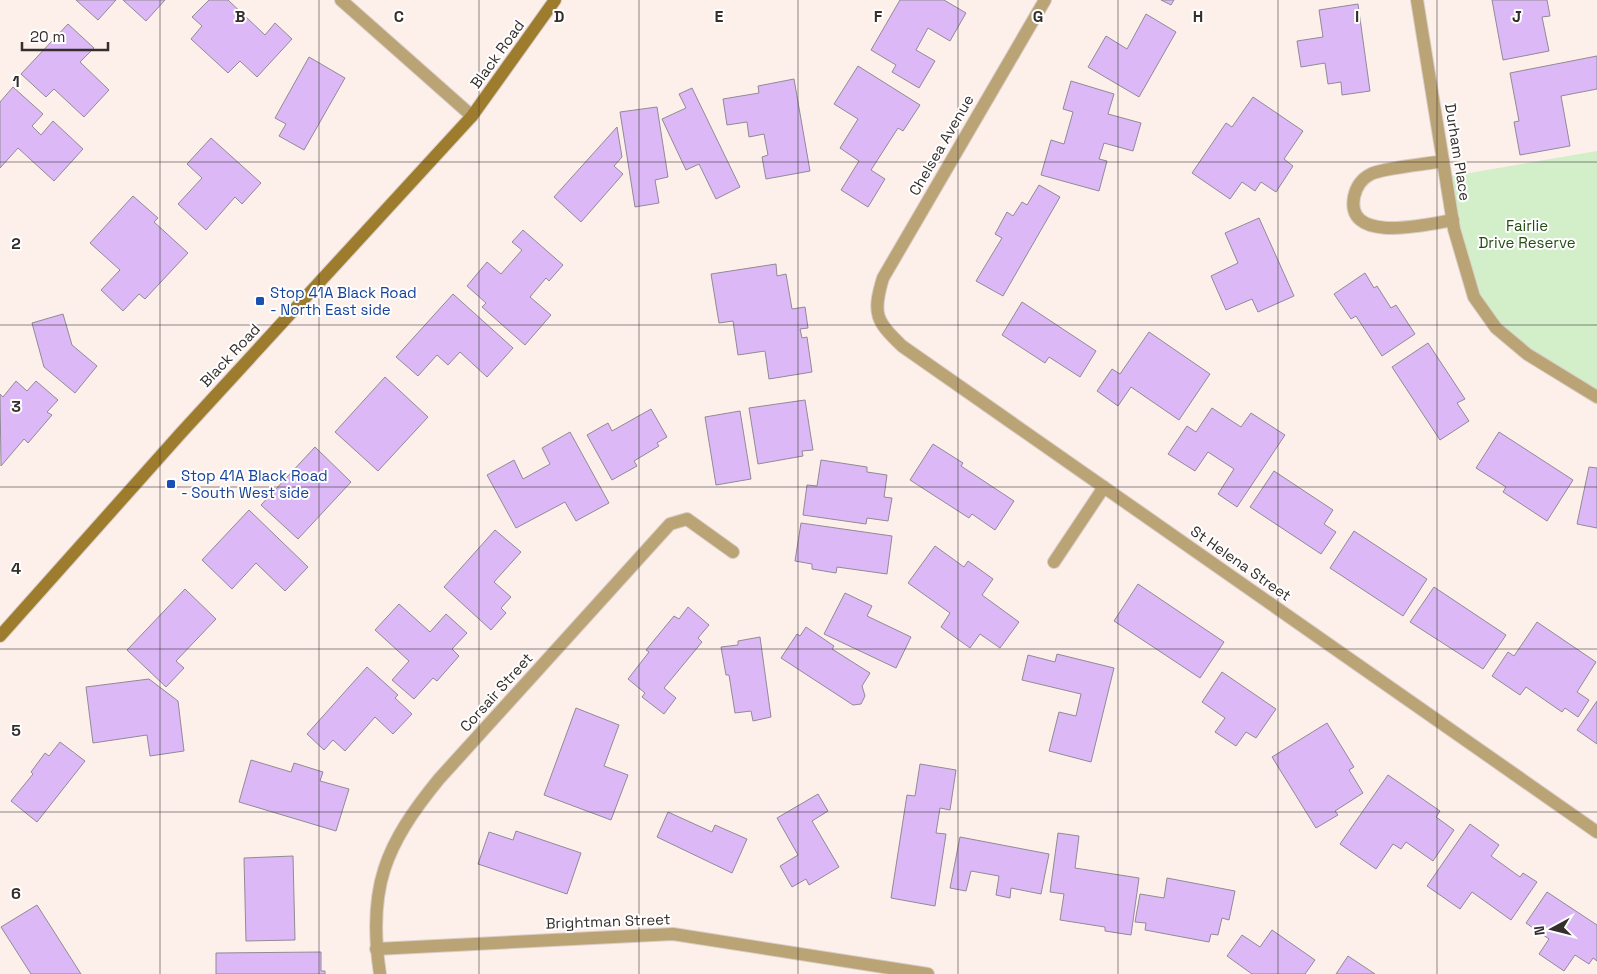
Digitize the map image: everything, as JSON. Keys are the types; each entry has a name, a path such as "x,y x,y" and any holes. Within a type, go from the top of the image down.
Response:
{"main road":[{"name":"Black Road","path":"0,636 181,433 472,116 555,0"}],"street":[{"path":"340,0 472,116"},
{"name":"Chelsea Avenue","path":"878,310 877,297 893,259 1045,0"},
{"name":"Durham Place","path":"1417,0 1453,220 1464,267 1474,297 1496,328 1527,354 1597,397"},
{"path":"1443,161 1371,173 1356,187 1353,204 1357,216 1369,226 1385,229 1404,228 1453,220"},
{"name":"St Helena Street","path":"878,310 882,327 902,346 1597,832"},
{"path":"1054,562 1104,487"},
{"name":"Corsair Street","path":"380,974 376,949 375,906 385,863 414,810 452,764 670,524 687,519 733,552"},
{"name":"Brightman Street","path":"376,949 673,934 928,974"}],"green space":[{"name":"Fairlie Drive Reserve","path":"1597,151 1597,397 1527,354 1474,297 1446,177"}],"building":[{"path":"76,0 116,0 98,20"},
{"path":"123,0 165,0 146,21"},
{"path":"209,0 228,0 265,35 275,23 292,39 257,77 240,61 228,73 191,39 202,26 192,17"},
{"path":"900,0 944,0 966,13 950,41 928,28 916,50 935,61 919,88 892,72 896,65 871,50"},
{"path":"1161,0 1174,0 1171,5"},
{"path":"1492,0 1547,0 1550,16 1542,17 1549,51 1503,60"},
{"path":"1358,4 1370,91 1342,95 1341,82 1328,84 1325,63 1301,67 1297,41 1323,37 1319,10"},
{"path":"1146,14 1176,32 1139,97 1088,67 1106,36 1127,49"},
{"path":"68,24 94,48 80,62 109,90 84,117 54,89 46,97 21,74"},
{"path":"1597,56 1597,89 1561,96 1570,146 1520,155 1514,122 1519,121 1510,73"},
{"path":"309,57 345,78 304,150 279,136 286,124 275,118"},
{"path":"858,66 920,105 903,131 898,128 871,170 885,179 868,207 841,190 859,161 840,148 858,119 834,104"},
{"path":"794,79 810,171 766,179 762,157 768,155 764,134 749,137 747,122 727,125 723,99 759,93 758,86"},
{"path":"1071,81 1114,94 1108,114 1141,123 1133,151 1104,143 1099,159 1107,161 1099,191 1041,175 1051,140 1064,144 1073,112 1063,109"},
{"path":"13,87 43,114 32,126 41,135 53,121 83,149 54,181 18,148 0,168 0,102"},
{"path":"692,88 740,187 716,199 699,164 686,170 662,119 686,108 679,94"},
{"path":"1253,97 1303,131 1284,159 1293,166 1276,192 1261,182 1255,191 1242,182 1230,199 1192,173 1226,123 1232,127"},
{"path":"657,107 668,177 655,180 659,203 635,207 620,112"},
{"path":"617,127 622,157 614,166 623,174 581,222 554,197"},
{"path":"211,138 261,183 242,204 235,197 206,230 178,204 202,178 187,164"},
{"path":"1039,185 1060,197 1003,296 976,281 1002,238 995,234 1007,212 1013,216 1022,202 1027,205"},
{"path":"133,196 158,218 154,222 188,253 145,299 139,294 123,311 101,290 120,270 90,243"},
{"path":"1259,218 1294,296 1258,312 1252,299 1226,310 1211,276 1238,263 1225,233"},
{"path":"523,230 563,265 549,281 546,278 530,297 551,315 525,345 482,307 486,303 467,286 487,262 501,274 522,250 512,242"},
{"path":"776,264 777,276 786,274 792,309 805,307 808,328 800,329 802,338 807,337 812,372 769,379 765,351 738,355 733,321 719,323 711,274"},
{"path":"1365,273 1374,288 1377,286 1391,308 1396,305 1415,334 1382,356 1356,316 1351,319 1334,294"},
{"path":"453,294 513,348 487,377 460,352 448,365 437,355 418,376 396,357"},
{"path":"1022,302 1096,351 1080,377 1049,357 1045,363 1002,335"},
{"path":"63,314 72,345 97,366 75,393 44,367 32,323"},
{"path":"1149,332 1210,374 1179,420 1131,387 1118,406 1097,391 1112,369 1120,374"},
{"path":"1428,343 1465,399 1457,403 1469,421 1440,440 1392,367"},
{"path":"385,377 428,417 378,471 335,432"},
{"path":"16,381 27,391 36,381 58,400 47,412 52,415 28,443 24,439 1,466 0,394 3,397"},
{"path":"805,400 813,450 802,451 803,456 758,464 749,408"},
{"path":"1212,408 1241,427 1251,413 1285,435 1237,507 1218,494 1234,469 1208,452 1195,471 1168,454 1187,426 1196,432"},
{"path":"651,409 667,437 657,443 659,446 634,461 637,466 612,480 587,435 608,423 612,431"},
{"path":"740,411 751,479 716,485 705,417"},
{"path":"570,432 609,503 576,521 565,502 516,528 487,475 514,460 523,479 550,464 542,448"},
{"path":"1499,432 1573,480 1547,521 1503,492 1506,487 1476,468"},
{"path":"933,444 963,463 961,466 1014,501 995,530 972,514 969,518 910,480"},
{"path":"315,447 351,482 298,539 261,505"},
{"path":"821,460 867,467 867,472 887,475 884,497 892,498 888,521 867,518 866,524 803,515 807,485 817,486"},
{"path":"1589,467 1597,468 1597,528 1577,524"},
{"path":"1274,471 1333,510 1324,524 1336,532 1321,554 1250,507"},
{"path":"249,510 308,567 285,591 256,563 232,589 202,560"},
{"path":"801,523 892,536 887,574 837,567 836,573 812,569 812,564 795,561"},
{"path":"495,530 521,552 494,582 511,597 501,608 506,613 491,630 444,587"},
{"path":"1354,531 1427,579 1403,616 1330,568"},
{"path":"935,546 964,567 968,561 993,579 982,595 1019,622 1000,648 980,634 970,648 941,627 950,613 908,583"},
{"path":"1138,584 1224,642 1200,678 1114,621"},
{"path":"1434,587 1506,635 1483,669 1410,622"},
{"path":"185,589 216,619 176,661 184,668 166,687 127,650"},
{"path":"845,593 872,606 867,616 911,637 896,668 824,634"},
{"path":"399,604 430,632 446,614 467,633 452,649 459,656 437,681 433,678 414,699 392,680 409,661 375,630"},
{"path":"688,607 709,625 698,638 702,642 664,688 676,698 664,714 642,697 645,693 628,679 649,652 646,650 674,616 679,619"},
{"path":"1537,622 1596,662 1577,692 1589,700 1578,717 1565,708 1562,712 1526,687 1520,695 1492,676 1508,652 1514,656"},
{"path":"806,627 834,646 832,649 870,673 862,686 865,696 861,704 853,705 781,658 797,634 800,636"},
{"path":"760,637 771,717 753,721 751,711 735,713 729,675 726,675 721,647 738,645 738,641"},
{"path":"1057,654 1114,668 1091,762 1049,751 1059,712 1076,716 1081,694 1022,680 1028,655 1055,662"},
{"path":"367,667 398,695 395,698 412,714 393,734 375,717 345,751 333,740 324,750 307,734"},
{"path":"1222,672 1276,709 1256,738 1246,732 1236,746 1215,732 1225,718 1202,702"},
{"path":"149,679 178,701 184,751 150,756 147,735 93,743 86,687"},
{"path":"1597,701 1597,744 1577,730"},
{"path":"576,708 619,725 604,766 628,775 611,820 544,795"},
{"path":"1327,723 1354,767 1349,770 1363,793 1335,811 1338,815 1316,828 1272,757"},
{"path":"60,742 85,761 37,822 11,801 33,774 31,772 45,753 49,756"},
{"path":"251,760 291,772 294,763 323,772 320,781 349,789 336,831 239,802"},
{"path":"920,764 956,770 950,810 940,808 936,833 946,834 935,906 891,898 907,795 915,796"},
{"path":"1388,775 1440,811 1436,817 1454,830 1433,861 1406,842 1401,849 1393,844 1376,869 1340,844"},
{"path":"818,794 828,811 812,821 839,867 809,885 806,879 792,887 780,866 798,855 777,818"},
{"path":"668,812 712,832 715,825 747,839 732,873 657,837"},
{"path":"1470,824 1499,845 1491,856 1520,877 1523,873 1537,882 1511,920 1472,892 1460,909 1427,886"},
{"path":"516,831 581,853 567,894 478,864 489,832 513,840"},
{"path":"1058,833 1079,836 1075,868 1139,878 1131,935 1105,931 1105,927 1060,920 1064,894 1050,892"},
{"path":"960,837 1049,854 1041,894 1011,888 1010,898 996,895 999,876 971,871 966,891 950,888"},
{"path":"293,856 295,940 246,941 244,858"},
{"path":"1167,878 1235,891 1229,920 1222,918 1218,935 1211,934 1209,942 1145,930 1146,923 1135,922 1140,894 1164,898"},
{"path":"1547,892 1597,925 1597,961 1593,958 1589,964 1575,955 1564,971 1539,954 1549,939 1526,923"},
{"path":"37,905 81,974 31,974 1,927"},
{"path":"1272,930 1315,960 1305,974 1252,974 1227,956 1242,935 1260,947"},
{"path":"321,952 321,971 325,971 325,974 216,974 216,953"},
{"path":"1348,956 1375,974 1336,974"}],"place":[{"name":"Stop 41A Black Road - North East side","path":"260,301"},
{"name":"Stop 41A Black Road - South West side","path":"171,484"}]}
